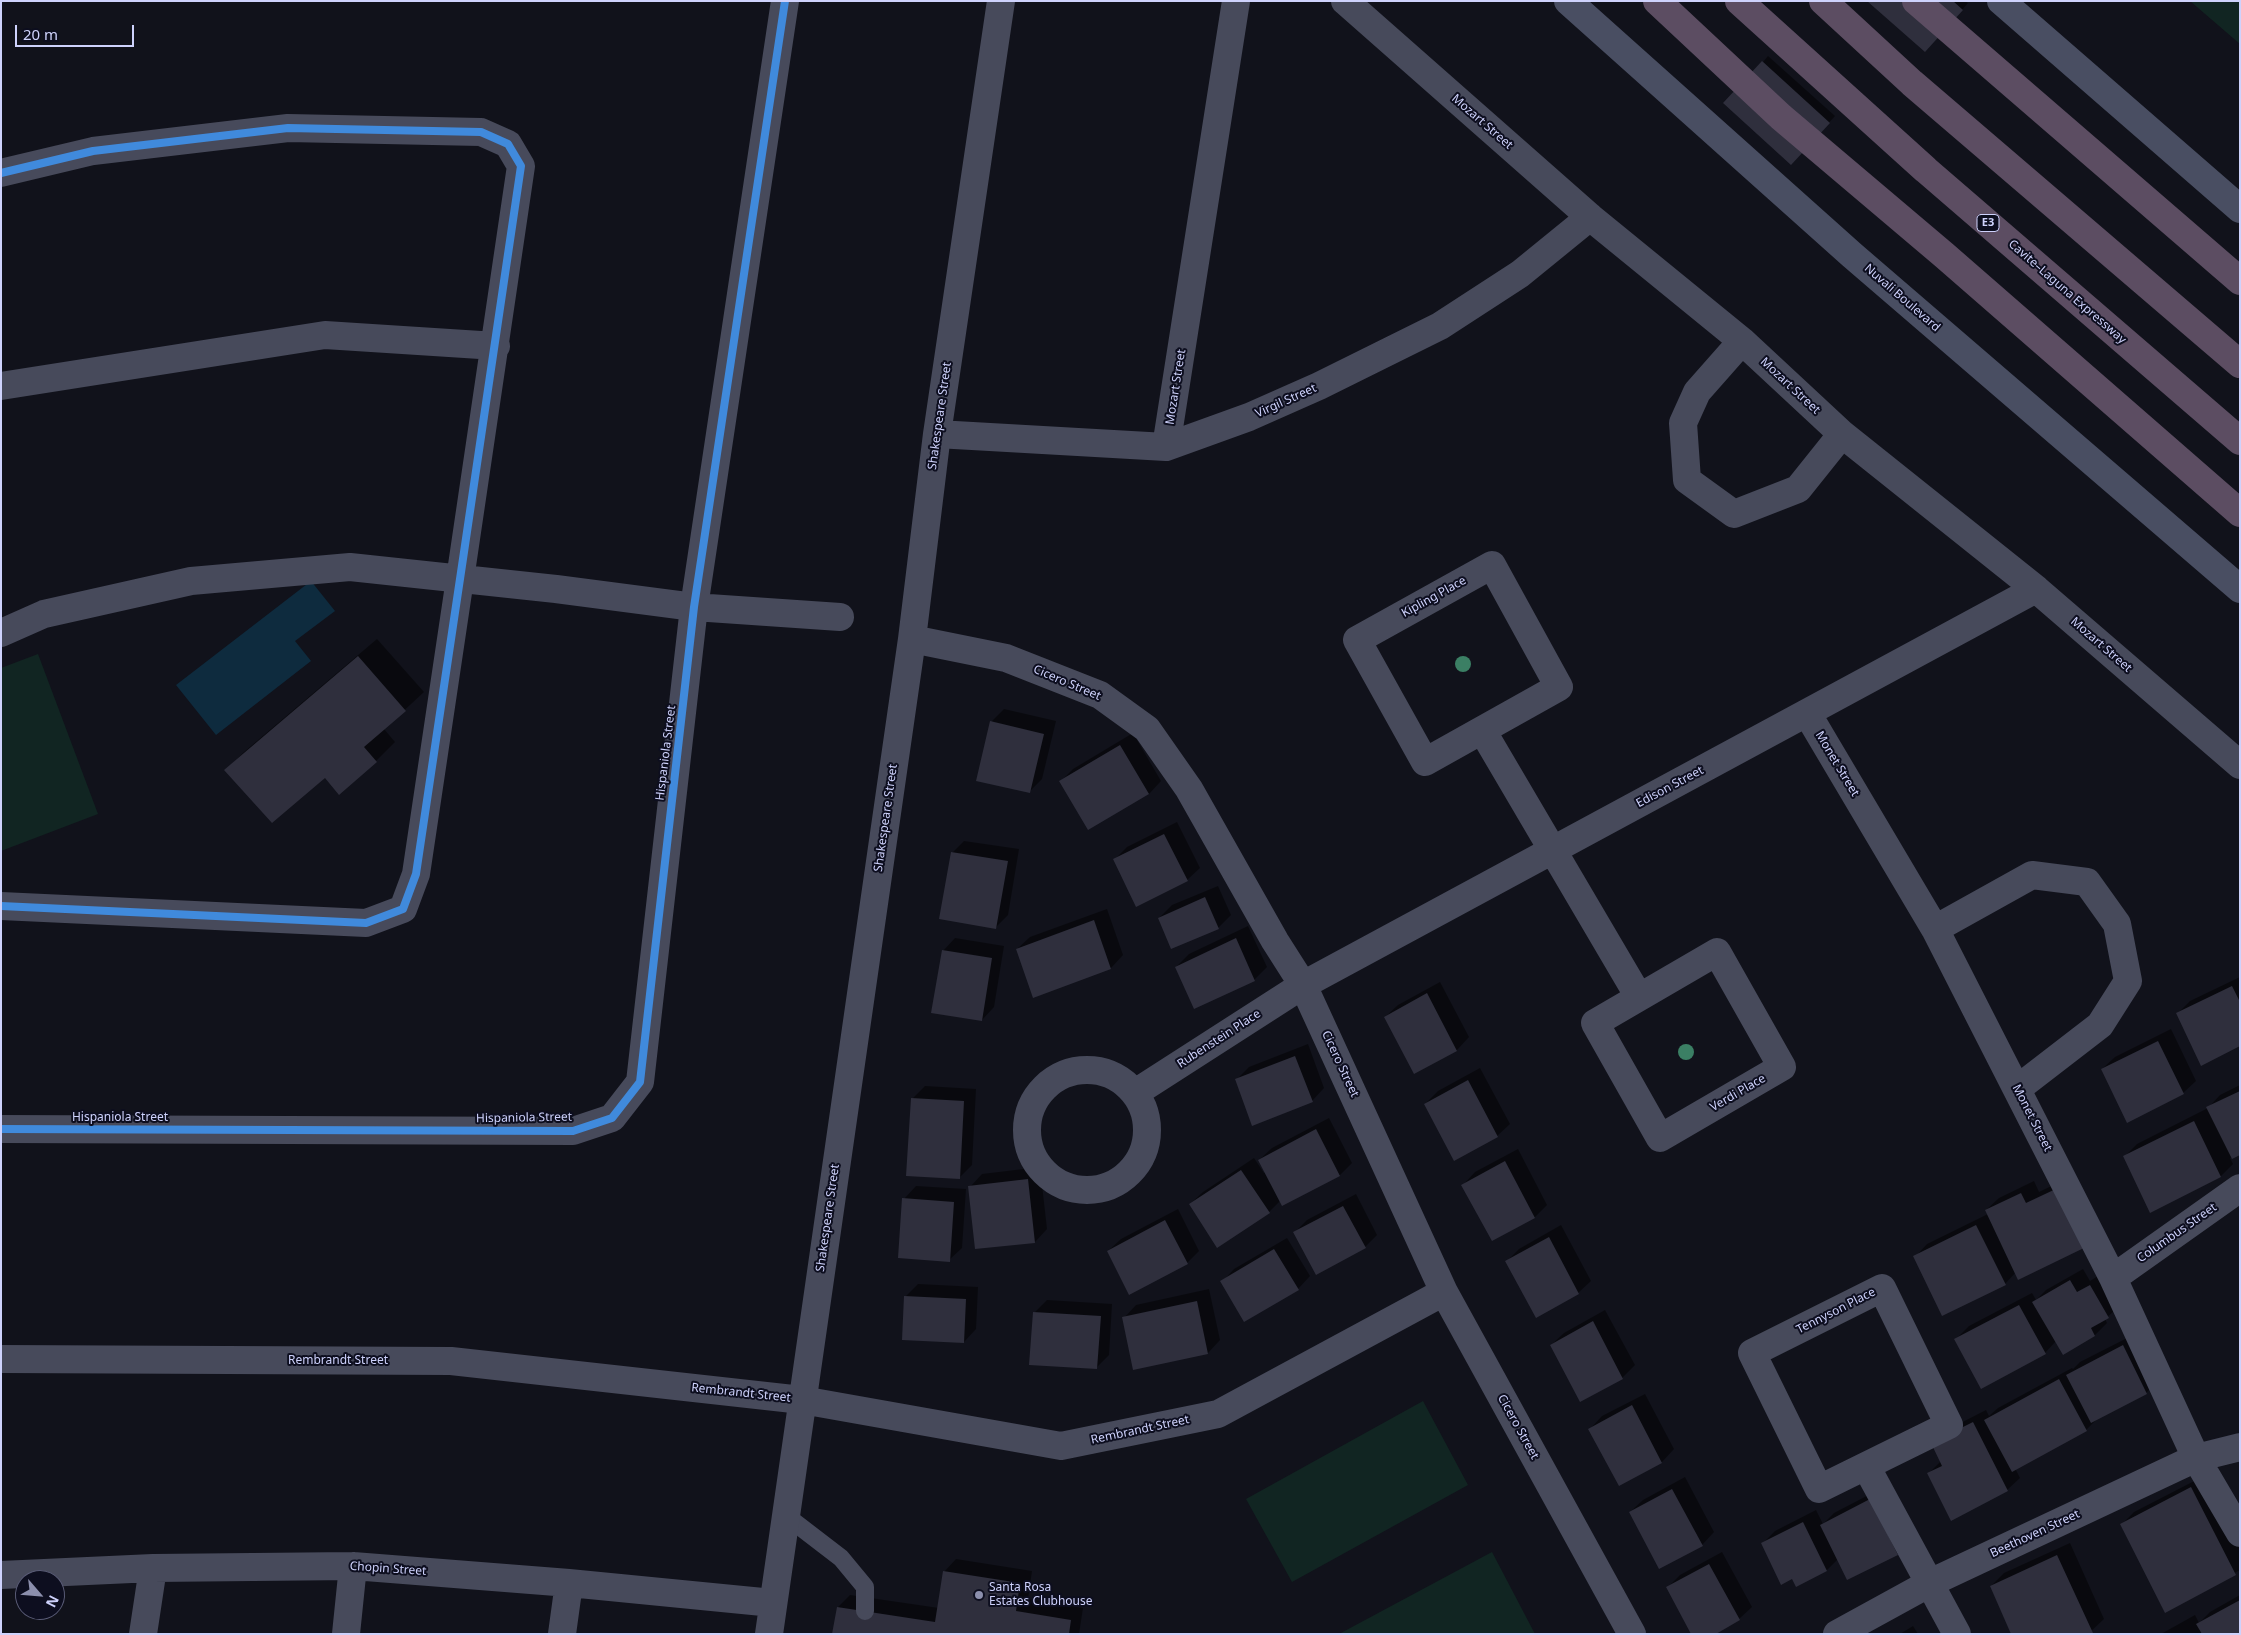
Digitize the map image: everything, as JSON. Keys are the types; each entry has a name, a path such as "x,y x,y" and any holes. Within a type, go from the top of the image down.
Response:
{"highway":[{"path":"1657,1 1768,106 1944,255 2240,513"},
{"name":"Cavite–Laguna Expressway","path":"1739,1 1926,170 2240,441"},
{"path":"1823,1 1912,83 2240,364"},
{"path":"1916,1 2240,281"}],"main road":[{"name":"Nuvali Boulevard","path":"1568,1 1859,262 2240,589"},
{"path":"2001,1 2240,208"}],"street":[{"name":"Hispaniola Street","path":"1,1129 574,1130 612,1118 640,1082 694,606 785,1"},
{"name":"Shakespeare Street","path":"769,1634 912,639 937,434 1001,1"},
{"name":"Mozart Street","path":"1166,447 1236,1"},
{"name":"Mozart Street","path":"1345,1 1590,217 1742,341 1842,434 2036,589 2240,764"},
{"path":"1,173 93,151 288,128 481,132 508,144 521,166 496,346 458,578 416,874 403,910 366,923 1,906"},
{"name":"Virgil Street","path":"937,434 1166,447 1249,417 1310,390 1440,326 1520,274 1590,217"},
{"path":"1,386 325,335 496,346"},
{"path":"1742,341 1697,392 1683,422 1687,480 1734,514 1798,489 1842,434"},
{"name":"Kipling Place","path":"1492,565 1560,687 1482,730 1425,762 1357,640 1492,565"},
{"path":"1,633 44,614 191,581 350,567 694,606 840,617"},
{"name":"Edison Street","path":"1304,985 2036,589"},
{"name":"Cicero Street","path":"912,639 1006,658 1100,695 1147,729 1189,789 1275,941 1304,985 1444,1292 1632,1634"},
{"name":"Monet Street","path":"1807,713 1935,928 2113,1278 2196,1458 2240,1533"},
{"path":"1482,730 1639,997"},
{"path":"1935,928 2032,875 2087,882 2117,924 2128,981 2100,1025 2017,1089"},
{"name":"Verdi Place","path":"1717,952 1782,1067 1660,1138 1595,1023 1639,997 1717,952"},
{"name":"Rubenstein Place","path":"1135,1093 1304,985"},
{"path":"1076,1070 1098,1070 1119,1078 1135,1093 1146,1113 1148,1135 1142,1157 1128,1175 1110,1187 1088,1191 1066,1188 1047,1176 1033,1158 1027,1137 1027,1129 1029,1114 1039,1094 1055,1078 1076,1070"},
{"name":"Columbus Street","path":"2113,1278 2240,1188"},
{"name":"Tennyson Place","path":"1882,1288 1949,1424 1866,1466 1819,1490 1752,1353 1882,1288"},
{"name":"Rembrandt Street","path":"1,1359 451,1361 802,1400 1061,1446 1218,1414 1444,1292"},
{"name":"Beethoven Street","path":"1836,1634 1930,1583 2196,1458 2240,1447"},
{"path":"1866,1466 1957,1634"},
{"path":"346,1634 353,1566"},
{"name":"Chopin Street","path":"1,1575 153,1568 353,1566 569,1583 773,1603"},
{"path":"143,1634 153,1568"},
{"path":"562,1634 569,1583"}],"lane":[{"path":"785,1515 841,1558 865,1587 865,1611"}],"green space":[{"path":"2190,1 2240,1 2240,44"},
{"path":"38,654 98,814 1,851 1,668"},
{"path":"1423,1401 1468,1485 1292,1582 1246,1499"},
{"path":"1492,1552 1535,1634 1339,1634"}],"water":[{"path":"311,581 335,611 295,641 311,661 216,735 176,685"}],"building":[{"path":"1867,1 1953,1 1963,10 1925,52"},
{"path":"1762,61 1830,123 1791,165 1723,103"},
{"path":"358,656 406,711 364,747 377,762 339,795 325,778 272,823 224,770"},
{"path":"990,721 1044,734 1030,793 976,781"},
{"path":"1120,745 1149,794 1088,830 1059,781"},
{"path":"1164,834 1188,881 1136,907 1113,859"},
{"path":"951,852 1008,861 996,929 939,919"},
{"path":"1205,897 1219,929 1171,949 1158,918"},
{"path":"1094,920 1111,969 1033,998 1016,949"},
{"path":"1236,938 1255,981 1194,1009 1175,967"},
{"path":"942,950 992,958 982,1021 931,1013"},
{"path":"2232,986 2240,1002 2240,1046 2201,1066 2176,1013"},
{"path":"1427,993 1457,1051 1414,1074 1384,1017"},
{"path":"2158,1041 2184,1094 2127,1123 2101,1069"},
{"path":"1295,1056 1313,1102 1252,1126 1235,1079"},
{"path":"1468,1080 1498,1137 1454,1161 1424,1104"},
{"path":"2240,1091 2240,1155 2232,1159 2206,1107"},
{"path":"911,1098 964,1101 960,1179 906,1176"},
{"path":"2194,1121 2221,1177 2150,1213 2123,1156"},
{"path":"1316,1129 1340,1176 1282,1206 1258,1160"},
{"path":"1505,1161 1535,1218 1492,1241 1461,1185"},
{"path":"1241,1170 1270,1213 1217,1248 1189,1204"},
{"path":"1028,1179 1035,1243 975,1249 968,1186"},
{"path":"2060,1187 2088,1246 2018,1280 1985,1210 2021,1193 2026,1203"},
{"path":"902,1198 954,1202 950,1262 898,1258"},
{"path":"1343,1206 1366,1248 1316,1275 1293,1232"},
{"path":"1165,1220 1188,1264 1129,1295 1107,1251"},
{"path":"1976,1225 2006,1285 1942,1316 1913,1256"},
{"path":"1549,1237 1579,1294 1536,1318 1505,1261"},
{"path":"1274,1249 1299,1290 1244,1322 1220,1281"},
{"path":"2070,1280 2077,1292 2090,1285 2109,1318 2091,1328 2095,1336 2063,1355 2032,1302"},
{"path":"904,1296 966,1299 964,1343 902,1340"},
{"path":"1197,1301 1208,1354 1133,1370 1122,1317"},
{"path":"2019,1305 2046,1354 1981,1389 1954,1339"},
{"path":"1033,1312 1101,1316 1097,1369 1029,1365"},
{"path":"1593,1321 1623,1379 1580,1402 1550,1345"},
{"path":"2123,1345 2147,1394 2091,1423 2066,1375"},
{"path":"2059,1379 2087,1431 2012,1472 1984,1420"},
{"path":"1632,1405 1662,1463 1619,1486 1588,1429"},
{"path":"1973,1422 2008,1491 1951,1521 1927,1473 1942,1466 1931,1443"},
{"path":"2191,1487 2236,1575 2165,1613 2120,1524"},
{"path":"1672,1489 1703,1546 1659,1569 1629,1512"},
{"path":"1870,1499 1898,1555 1847,1580 1820,1525"},
{"path":"1803,1522 1827,1571 1796,1587 1792,1579 1781,1585 1761,1543"},
{"path":"2057,1555 2093,1633 2011,1634 1990,1586"},
{"path":"1709,1564 1740,1620 1716,1634 1691,1634 1666,1587"},
{"name":"Santa Rosa Estates Clubhouse","path":"943,1571 1020,1583 1016,1611 1071,1620 1069,1634 832,1634 837,1607 935,1622"},
{"path":"2240,1600 2240,1634 2202,1634 2196,1624"}],"cycle path":[{"path":"1,1129 573,1131 612,1118 640,1082 694,607 785,1"},
{"path":"1,173 93,151 288,128 481,132 508,144 521,166 416,874 403,909 366,923 1,906"}],"place":[{"name":"Santa Rosa Estates Clubhouse","path":"979,1595"}]}
